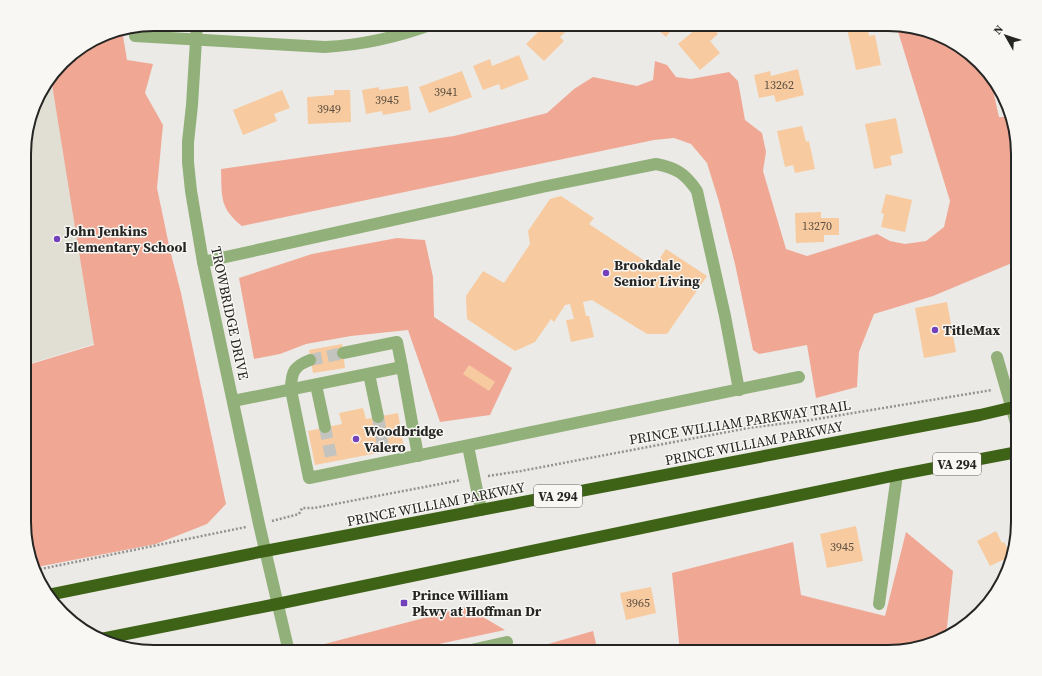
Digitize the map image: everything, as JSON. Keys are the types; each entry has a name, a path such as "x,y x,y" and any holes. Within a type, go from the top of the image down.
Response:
{"highway":[{"name":"PRINCE WILLIAM PARKWAY","path":"54,594 265,551 1011,408"},
{"name":"VA 294","path":"110,637 897,475 1011,453"}],"street":[{"name":"TROWBRIDGE DRIVE","path":"197,31 188,142 188,162 191,191 203,262 265,551 287,645"},
{"path":"135,36 325,47 378,41 413,31"},
{"path":"203,262 542,187 656,164 669,166 679,171 690,180 697,191 723,308 738,390"},
{"path":"343,354 397,342 418,456"},
{"path":"998,357 1011,395"},
{"path":"310,360 300,364 294,370 292,376 292,390 309,478 333,468 386,457 418,456 799,377"},
{"path":"233,401 402,367"},
{"path":"369,374 378,417"},
{"path":"316,385 325,427"},
{"path":"468,446 481,510"},
{"path":"879,604 897,475"},
{"path":"494,645 507,642"}],"path":[{"name":"PRINCE WILLIAM PARKWAY TRAIL","path":"507,474 748,428 811,420 976,393"},
{"path":"299,514 302,508 314,508 453,481"},
{"path":"41,569 225,532"}],"shaded area":[{"path":"898,32 920,35 935,40 963,56 986,79 993,89 999,117 1005,117 1007,122 1011,146 1011,263 933,296 874,314 859,352 857,387 816,398 807,345 759,354 753,350 735,264 719,202 707,163 691,144 674,138 654,140 242,226 229,213 223,201 221,169 454,136 547,113 574,89 593,77 637,86 653,80 655,61 667,65 676,77 691,79 729,72 738,81 745,120 762,133 766,152 763,171 786,249 807,256 877,234 890,241 905,244 926,241 944,227 950,201"},
{"path":"123,35 127,60 153,64 145,93 163,125 157,188 226,504 207,524 156,544 40,566 33,546 31,522 31,364 94,345 52,85 73,61 92,47"},
{"name":"John Jenkins Elementary School","path":"60,74 107,340 31,363 32,138 40,107 47,92"},
{"path":"397,238 425,240 433,277 434,317 512,368 490,415 440,422 408,330 351,336 306,344 280,354 254,359 239,278 312,254"},
{"path":"906,532 953,571 947,631 920,641 904,644 679,645 672,573 793,542 801,595 885,616"},
{"path":"466,607 505,630 434,645 320,645"},
{"path":"593,631 596,645 545,645"}],"building":[{"path":"539,31 566,31 560,37 564,41 544,61 526,44"},
{"path":"659,31 671,31 666,37"},
{"path":"694,31 715,31 718,34 710,41 720,53 700,70 678,44"},
{"path":"848,31 868,31 869,36 875,35 881,65 856,70"},
{"path":"519,55 529,79 501,90 499,84 483,90 473,66 490,59 492,66"},
{"path":"798,69 804,95 776,102 774,95 759,98 754,75 770,71 771,76"},
{"path":"462,71 472,97 429,113 419,87"},
{"path":"408,86 411,110 383,115 382,111 366,114 362,90 379,87 379,90"},
{"path":"282,90 290,108 274,114 277,121 243,135 233,110"},
{"path":"334,90 350,90 351,122 308,124 307,97 334,95"},
{"path":"896,118 903,153 890,156 892,165 874,169 865,124"},
{"path":"802,126 806,142 809,141 815,169 795,173 793,165 785,167 777,131"},
{"path":"886,194 912,200 905,232 881,227 884,214 881,213"},
{"name":"Brookdale Senior Living","path":"561,196 594,218 589,224 654,267 666,249 707,276 667,334 647,334 592,300 583,302 586,316 589,316 594,337 571,342 566,320 574,319 570,304 565,305 554,322 551,319 535,342 515,351 467,319 466,296 483,271 504,283 530,244 528,231 550,199"},
{"path":"821,212 821,218 839,218 839,235 824,235 824,242 796,243 795,213"},
{"name":"TitleMax","path":"947,302 956,352 924,358 915,308"},
{"path":"342,344 345,368 313,373 309,350"},
{"path":"469,365 495,382 489,391 463,374"},
{"name":"Woodbridge Valero","path":"363,408 366,419 398,413 404,448 315,465 308,431 342,424 339,413"},
{"path":"856,526 863,561 827,568 820,534"},
{"path":"996,531 1002,543 1004,542 1008,549 1005,559 990,566 977,541"},
{"path":"651,587 656,613 626,620 620,593"}],"tunnel":[{"path":"310,360 343,353"},
{"path":"378,417 384,452"},
{"path":"325,427 332,462"}],"place":[{"name":"John Jenkins Elementary School","path":"57,239"},
{"name":"Brookdale Senior Living","path":"606,273"},
{"name":"TitleMax","path":"935,330"},
{"name":"Woodbridge Valero","path":"356,439"},
{"name":"Prince William Pkwy at Hoffman Dr","path":"404,603"}]}
